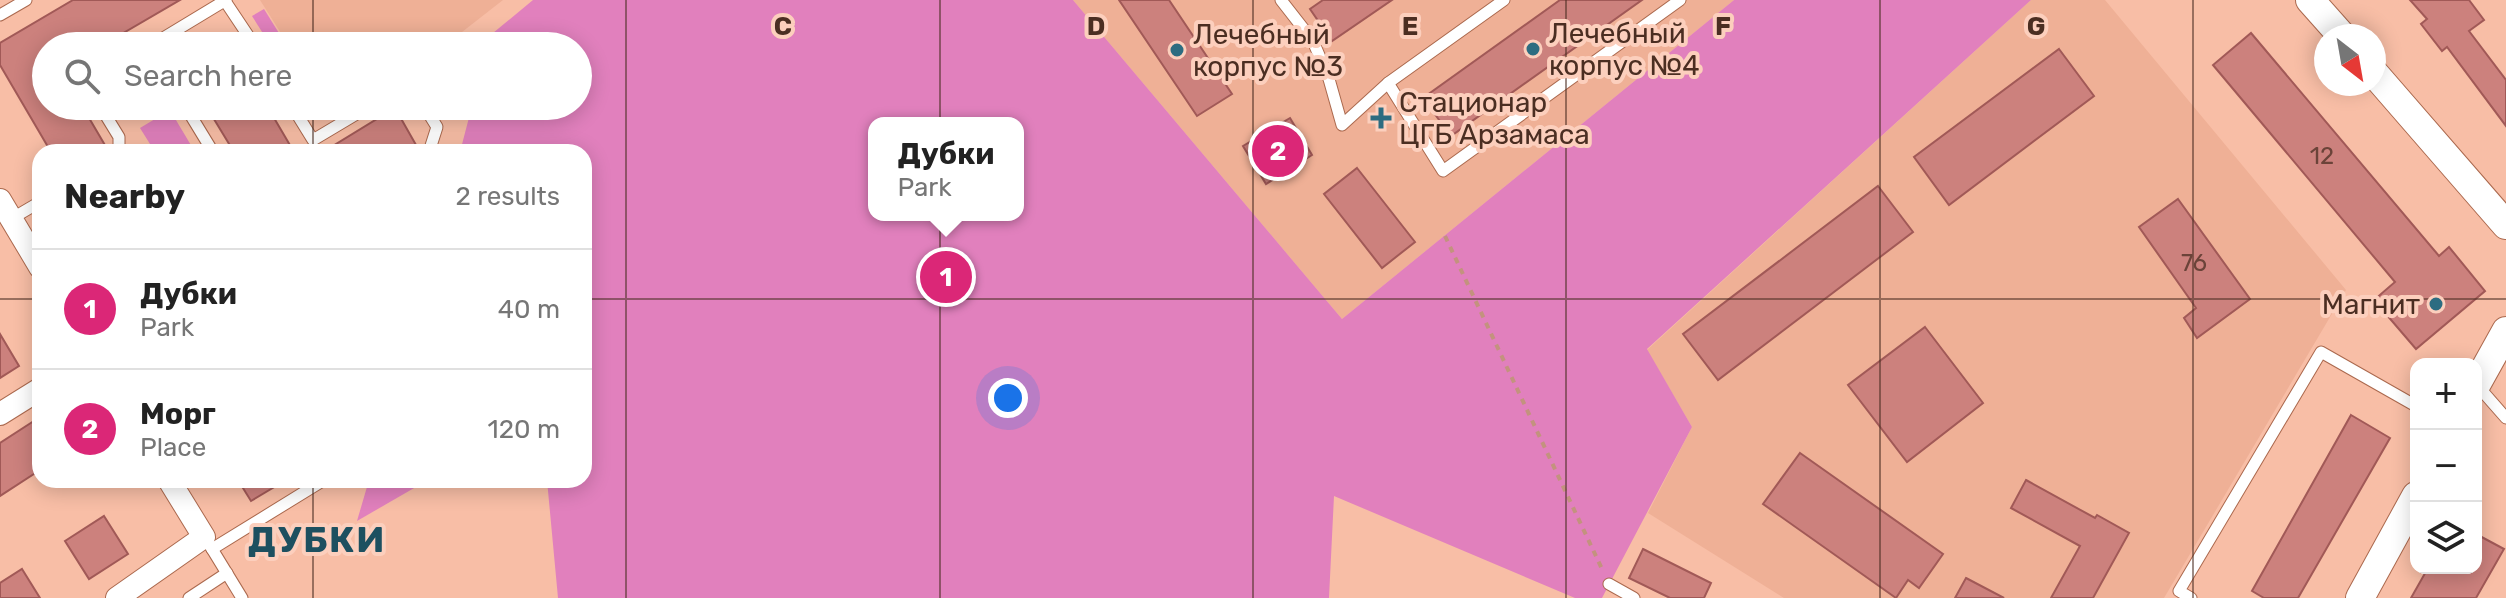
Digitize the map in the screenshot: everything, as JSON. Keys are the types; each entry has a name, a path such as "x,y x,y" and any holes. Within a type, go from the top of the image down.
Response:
{"street":[{"path":"2310,0 2331,24"},
{"path":"2386,87 2506,225"},
{"path":"6,210 32,254"},
{"path":"2482,374 2506,331"},
{"path":"0,414 32,394"},
{"path":"117,598 208,543 174,488"},
{"path":"2360,598 2413,502"}],"lane":[{"path":"0,15 26,0"},
{"path":"173,32 226,0 246,32"},
{"path":"1281,0 1313,41 1329,79 1342,125 1388,83 1504,0"},
{"path":"1388,83 1443,171 1680,0"},
{"path":"109,120 123,144"},
{"path":"194,120 208,144"},
{"path":"301,120 313,140 347,120"},
{"path":"432,144 437,127 433,120"},
{"path":"119,137 119,144"},
{"path":"6,210 32,204"},
{"path":"2191,598 2179,591 2321,352 2410,403"},
{"path":"2482,392 2506,418"},
{"path":"242,598 208,543 309,488"},
{"path":"189,598 227,573"},
{"path":"1609,584 1634,598"}],"path":[{"path":"1445,236 1609,584"}],"shaded area":[{"path":"260,0 503,0 462,32 280,32"},
{"path":"533,0 1073,0 1342,319 1734,0 2031,0 1647,349 1692,427 1602,598 1575,598 1334,496 1329,598 558,598 548,488 592,488 592,144 462,144 468,120 592,120 592,32 494,32"},
{"name":"Стационар ЦГБ Арзамаса","path":"1073,0 1734,0 1342,319"},
{"path":"2031,0 2105,0 2346,290 2164,598 1784,598 1648,513 1692,427 1647,350"},
{"path":"264,9 278,32 262,32 252,16"},
{"path":"153,120 176,120 190,144 150,144 140,128"},
{"name":"ДУБКИ","path":"367,488 414,488 357,521"}],"building":[{"path":"73,0 180,0 125,32 32,32 32,120 0,65 0,43"},
{"name":"Лечебный корпус №3","path":"1119,0 1169,0 1232,94 1197,116"},
{"path":"1323,0 1392,0 1332,41 1310,9"},
{"name":"Лечебный корпус №4","path":"1560,0 1642,0 1451,136 1423,98"},
{"path":"2410,0 2469,0 2484,20 2469,31 2506,80 2506,126 2447,47 2442,51 2421,24 2427,19"},
{"path":"2251,33 2439,256 2449,247 2485,291 2416,349 2374,300 2395,282 2213,65"},
{"path":"2059,49 2094,96 1949,205 1914,157"},
{"path":"1290,118 1312,155 1266,184 1243,146"},
{"path":"32,120 90,120 104,144 46,144"},
{"path":"215,120 275,120 289,144 229,144"},
{"path":"375,120 402,120 415,144 336,144"},
{"path":"1357,168 1415,242 1382,268 1324,194"},
{"path":"1878,186 1913,232 1718,380 1683,334"},
{"path":"2178,199 2250,299 2197,338 2184,318 2196,308 2139,227"},
{"path":"1925,327 1983,403 1907,462 1848,385"},
{"path":"0,334 19,366 0,378"},
{"path":"2351,415 2390,438 2298,598 2264,598 2252,591"},
{"path":"32,422 32,475 0,496 0,443"},
{"path":"1800,453 1943,554 1919,588 1908,580 1896,598 1763,504"},
{"path":"2026,480 2129,533 2093,598 2051,598 2080,546 2011,508"},
{"path":"243,488 273,488 251,501"},
{"path":"104,516 128,554 89,579 65,541"},
{"path":"2482,537 2504,549 2476,598 2411,598 2425,574 2482,574"},
{"path":"1643,549 1711,583 1704,598 1670,598 1629,578"},
{"path":"22,569 40,598 0,598 0,583"},
{"path":"1966,578 2004,598 1955,598"}],"place":[{"name":"Лечебный корпус №4","path":"1533,49"},
{"name":"Лечебный корпус №3","path":"1177,50"},
{"name":"Стационар ЦГБ Арзамаса","path":"1381,118"},
{"name":"Морг","path":"1278,151"},
{"name":"Дубки","path":"946,277"},
{"name":"Магнит","path":"2436,304"}],"district":[{"name":"ДУБКИ","path":"317,539"}]}
